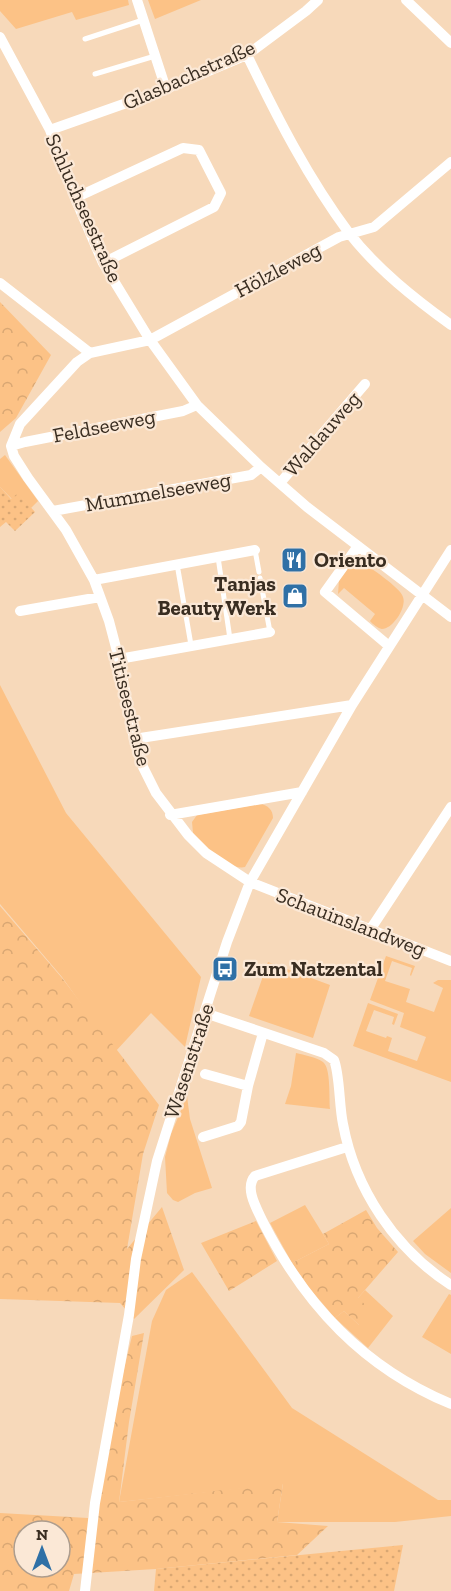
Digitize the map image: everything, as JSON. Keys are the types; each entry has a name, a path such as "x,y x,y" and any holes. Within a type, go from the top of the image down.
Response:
{"street":[{"path":"137,0 166,89"},
{"name":"Glasbachstraße","path":"50,130 166,89 247,55 318,0"},
{"path":"406,0 451,43"},
{"name":"Schluchseestraße","path":"0,37 50,130 75,198 103,263 150,340 197,405 280,483 451,617"},
{"path":"247,55 307,172 351,235 403,288 451,325"},
{"path":"75,198 183,148 199,150 221,193 214,207 103,263"},
{"name":"Hölzleweg","path":"11,446 20,424 77,362 90,353 150,340 339,237 374,227 451,162"},
{"path":"0,283 90,353"},
{"name":"Waldauweg","path":"280,483 365,384"},
{"name":"Feldseeweg","path":"11,446 183,411 197,405"},
{"name":"Titiseestraße","path":"11,446 14,456 66,530 94,580 109,621 119,659 134,740 143,767 156,794 170,815 206,853 250,882"},
{"name":"Mummelseeweg","path":"53,511 250,475 261,467"},
{"path":"358,546 325,592 389,646"},
{"path":"94,580 255,550"},
{"name":"Wasenstraße","path":"85,1591 95,1503 149,1190 234,923 250,882 352,705 451,550"},
{"path":"20,611 100,597"},
{"path":"119,659 270,632"},
{"path":"134,740 352,705"},
{"path":"170,815 302,792"},
{"path":"370,930 451,807"},
{"name":"Schauinslandweg","path":"250,882 451,961"},
{"path":"205,1013 324,1053 334,1060 347,1147 371,1202 400,1242 434,1274 451,1285"},
{"path":"203,1137 238,1126 241,1122 248,1086 263,1034"},
{"path":"206,1074 248,1086"},
{"path":"347,1147 255,1176 250,1182 250,1189 260,1215 280,1256 330,1322 386,1370 451,1404"}],"lane":[{"path":"85,39 143,20"},
{"path":"95,74 154,56"},
{"path":"255,550 270,632"},
{"path":"218,557 230,639"},
{"path":"177,564 191,645"}],"green space":[{"path":"0,0 128,0 129,5 76,20 72,12 16,29 0,11"},
{"path":"148,0 201,0 155,19"},
{"path":"0,302 51,355 16,418 0,432"},
{"path":"5,455 38,501 31,508 18,494 12,499 0,487 0,459"},
{"path":"0,487 11,499 18,493 35,512 15,531 6,522 0,527"},
{"path":"357,560 391,583 403,597 401,612 395,622 386,628 382,629 372,623 370,621 375,614 344,588 338,594 339,580 353,561"},
{"path":"0,685 66,813 201,977 185,1047 151,1013 115,1052 62,977 0,904"},
{"path":"260,804 270,808 273,818 245,867 224,861 209,850 193,833 192,822 197,815"},
{"path":"0,906 62,978 159,1105 143,1154 127,1249 162,1207 184,1270 134,1319 120,1303 0,1299"},
{"path":"386,956 415,966 411,976 412,968 392,961 385,981 410,989 406,1002 434,1012 443,988 433,983 438,980 451,980 451,1082 353,1046 368,1003 398,1014 394,1025 392,1024 394,1017 374,1010 366,1031 392,1038 388,1051 417,1061 426,1037 400,1027 404,1013 370,1000"},
{"path":"268,962 330,985 313,1038 249,1016"},
{"path":"296,1053 317,1059 326,1065 330,1109 285,1104 291,1086"},
{"path":"187,1096 190,1119 212,1188 195,1193 178,1202 167,1193 165,1157 171,1134"},
{"path":"305,1205 329,1244 292,1263 270,1223"},
{"path":"451,1208 451,1273 425,1254 413,1241"},
{"path":"366,1210 377,1228 398,1252 358,1298 371,1310 359,1325 344,1311 335,1318 310,1289 292,1263 329,1244 323,1234"},
{"path":"256,1221 277,1261 229,1291 201,1243"},
{"path":"192,1272 292,1408 438,1500 451,1500 451,1516 395,1522 277,1522 283,1484 119,1502 152,1321 166,1290"},
{"path":"365,1290 393,1316 368,1348 335,1318 344,1311 359,1325 358,1298"},
{"path":"449,1294 451,1295 451,1354 422,1337"},
{"path":"144,1333 129,1422 119,1502 283,1483 277,1522 328,1526 297,1555 156,1569 74,1574 69,1591 0,1591 0,1513 88,1518 132,1336"},
{"path":"403,1545 394,1591 154,1591 156,1569"}],"place":[{"name":"Oriento","path":"294,560"},
{"name":"Tanjas Beauty Werk","path":"295,596"},
{"name":"Zum Natzental","path":"225,969"}]}
